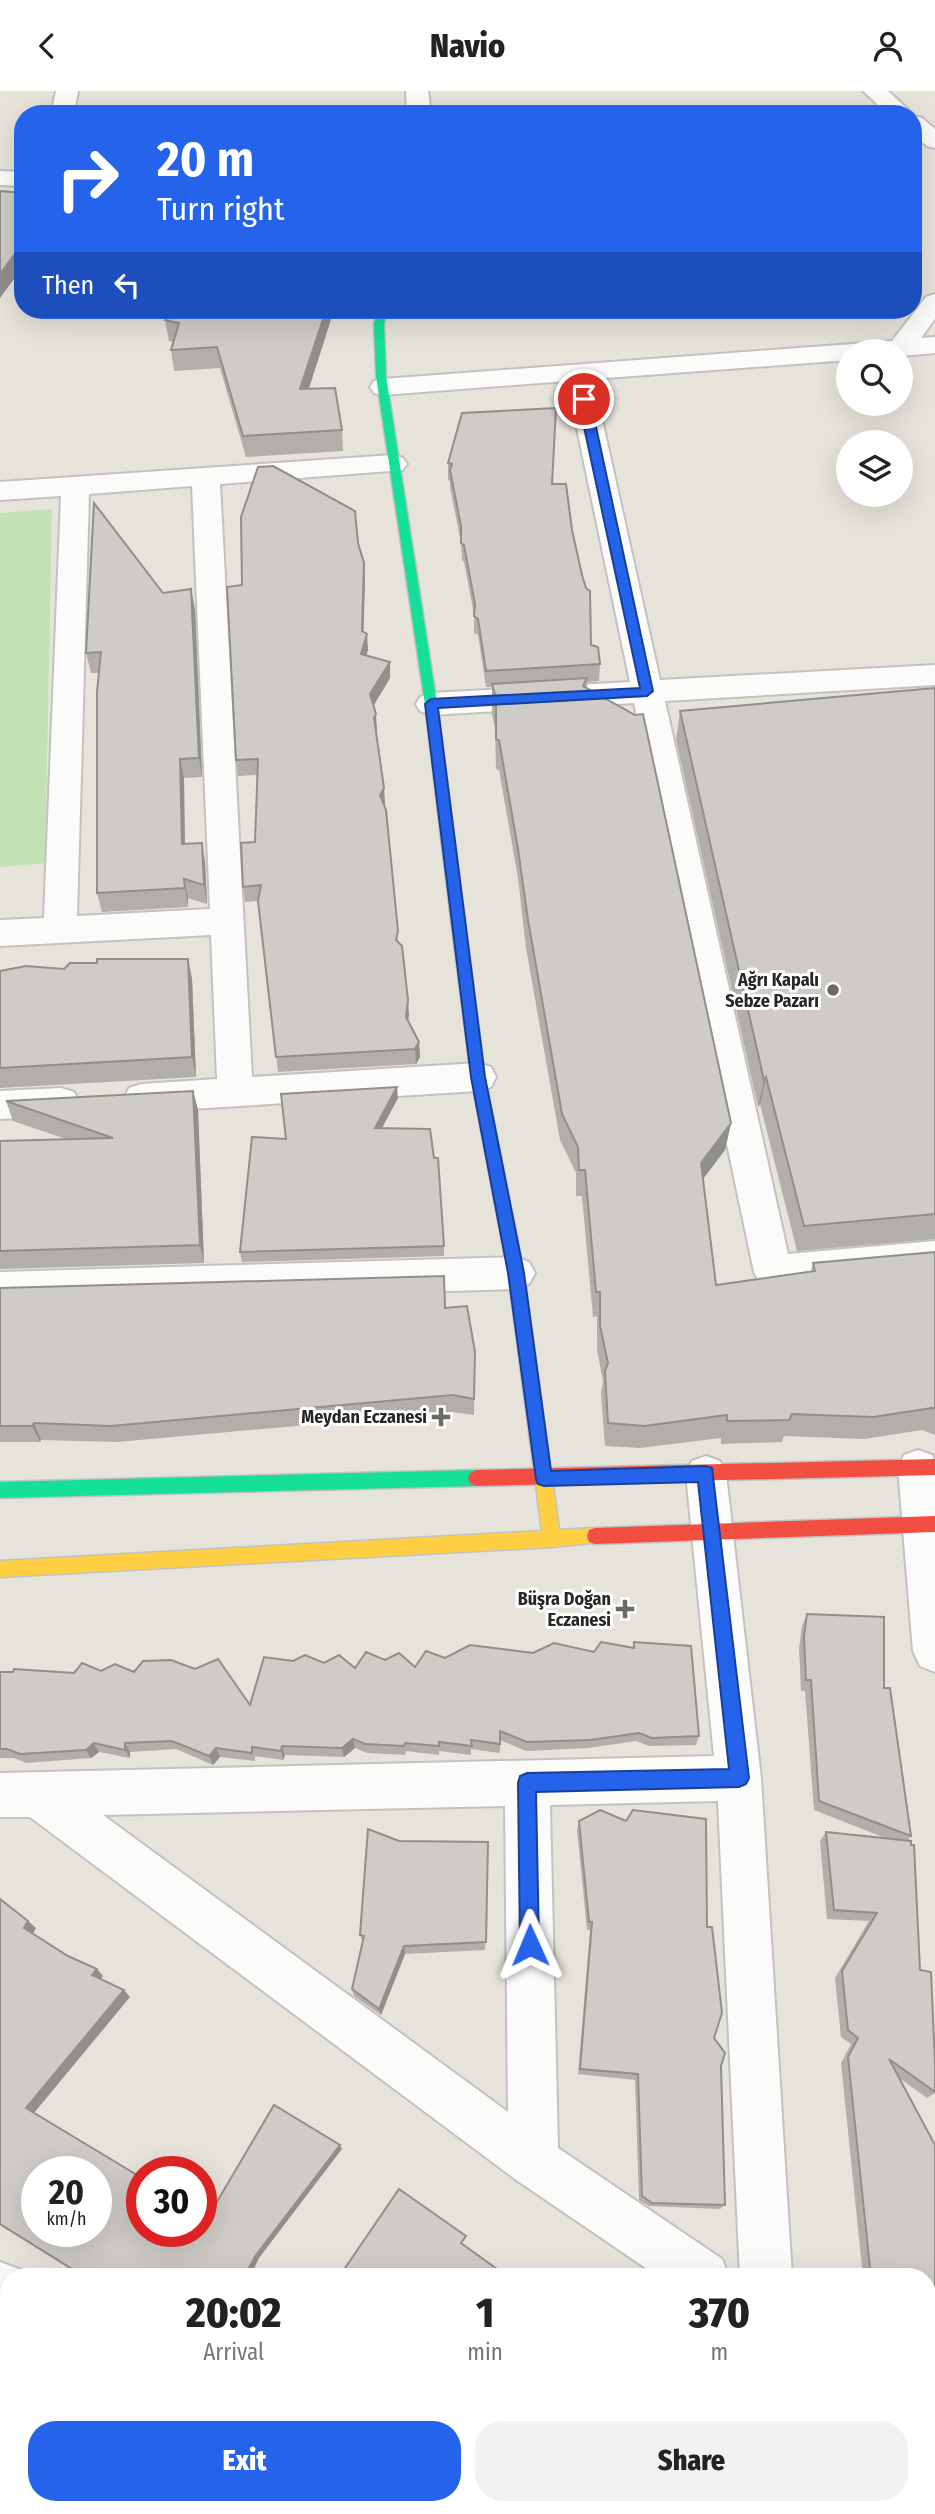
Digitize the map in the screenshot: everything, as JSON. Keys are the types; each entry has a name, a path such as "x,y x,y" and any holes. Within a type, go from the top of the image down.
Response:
{"street":[{"path":"874,91 891,105"},
{"path":"907,339 935,302"},
{"path":"380,319 383,387 431,704 478,1077 516,1273 552,1539"},
{"path":"913,347 935,345"},
{"path":"383,387 836,353"},
{"path":"578,372 773,1272 935,1258"},
{"path":"0,491 393,464"},
{"path":"206,477 235,1093"},
{"path":"60,929 75,486"},
{"path":"431,704 935,675"},
{"path":"0,933 229,921"},
{"path":"0,1105 478,1077"},
{"path":"0,1288 516,1273"},
{"path":"0,1490 926,1468 935,1651"},
{"path":"706,1474 739,1778 766,2268"},
{"path":"0,1569 711,1530 929,1524"},
{"path":"17,1794 739,1778"},
{"path":"527,1783 533,2161"},
{"path":"17,1794 533,2161 692,2268"}],"green space":[{"path":"52,509 45,863 0,867 0,513"}],"building":[{"path":"0,191 14,192 14,255 0,274"},
{"path":"323,319 300,389 335,388 342,430 243,436 217,347 171,350 179,323 165,320"},
{"path":"556,408 552,484 566,484 582,575 586,588 590,591 591,645 598,647 600,664 486,671 478,619 474,616 475,604 464,545 461,543 461,526 450,470 452,464 448,463 462,413"},
{"path":"273,466 355,511 358,543 364,563 362,631 367,634 361,654 390,662 370,694 376,714 374,718 384,788 380,795 386,810 398,931 396,940 402,946 408,1000 406,1017 419,1042 415,1049 276,1057 258,901 261,885 243,887 241,843 255,842 258,759 236,760 227,587 242,585 241,517 258,467"},
{"path":"94,503 163,593 191,589 199,758 180,759 182,844 202,843 204,885 184,879 185,888 97,893 97,692 101,652 86,653"},
{"path":"587,678 583,686 635,715 643,714 731,1123 701,1163 716,1285 815,1271 813,1263 935,1252 935,1408 873,1417 792,1414 789,1420 727,1421 727,1415 644,1426 608,1423 605,1371 608,1363 600,1326 600,1292 596,1292 585,1170 579,1170 578,1147 562,1114 499,740 496,739 496,698 492,684"},
{"name":"Ağrı Kapalı Sebze Pazarı","path":"935,688 935,1214 804,1226 766,1077 764,1080 680,711"},
{"path":"97,959 188,959 192,1057 0,1068 0,971 26,966 64,969 70,963 97,963"},
{"path":"397,1087 375,1128 430,1129 434,1158 438,1158 444,1246 240,1252 252,1137 286,1139 281,1094"},
{"path":"193,1091 200,1245 0,1251 0,1141 113,1138 6,1101"},
{"path":"444,1276 445,1308 467,1306 475,1352 474,1399 453,1395 111,1426 34,1423 32,1426 0,1426 0,1288"},
{"path":"807,1614 884,1617 884,1688 890,1688 911,1836 819,1801 811,1680 806,1680 804,1636"},
{"path":"601,1642 634,1648 634,1642 691,1646 699,1736 652,1738 639,1733 590,1740 527,1742 500,1731 500,1744 471,1740 472,1746 439,1742 439,1746 405,1743 404,1746 365,1744 353,1739 342,1748 282,1746 281,1751 252,1747 252,1753 216,1748 209,1756 172,1741 125,1743 125,1750 94,1743 86,1750 20,1754 0,1749 0,1672 13,1672 14,1669 74,1673 82,1663 101,1671 115,1664 134,1672 143,1661 171,1660 195,1669 218,1659 250,1705 264,1657 293,1661 305,1655 324,1663 339,1655 355,1668 366,1652 385,1660 399,1653 415,1667 426,1651 445,1658 470,1645 533,1653 554,1643 594,1652"},
{"path":"600,1810 626,1821 633,1810 706,1819 707,1927 712,1927 722,2013 714,2038 725,2053 721,2066 725,2205 652,2203 642,2196 638,2074 580,2069 592,1922 589,1922 579,1821"},
{"path":"368,1829 399,1841 488,1842 486,1942 404,1946 379,2009 352,1989 364,1936 360,1935"},
{"path":"826,1832 911,1841 911,1845 914,1845 920,1970 931,1972 935,2092 889,2059 935,2145 935,2268 870,2268 848,2057 858,2038 848,2030 842,1971 877,1913 834,1910"},
{"path":"0,1899 28,1921 24,1928 68,1956 97,1969 92,1975 124,1990 26,2108 106,2156 21,2156 21,2237 0,2224"},
{"path":"274,2105 340,2145 249,2268 71,2268 37,2247 112,2247 112,2160 126,2168 126,2247 217,2247 217,2202"},
{"path":"399,2189 466,2236 461,2243 496,2268 345,2268"}],"traffic: fast":[{"path":"380,319 381,376 431,704 457,912"},
{"path":"0,1490 476,1478"}],"traffic: slow":[{"path":"457,912 478,1077 516,1273 552,1539"},
{"path":"0,1569 595,1536"}],"traffic: jam":[{"path":"476,1478 935,1467"},
{"path":"595,1536 935,1524"}],"place":[{"name":"Ağrı Kapalı Sebze Pazarı","path":"833,990"},
{"name":"Meydan Eczanesi","path":"441,1417"},
{"name":"Büşra Doğan Eczanesi","path":"625,1609"}],"route":[{"path":"530,1945 527,1783 739,1778 706,1474 544,1479 516,1273 478,1077 431,704 647,691 584,399"}]}
